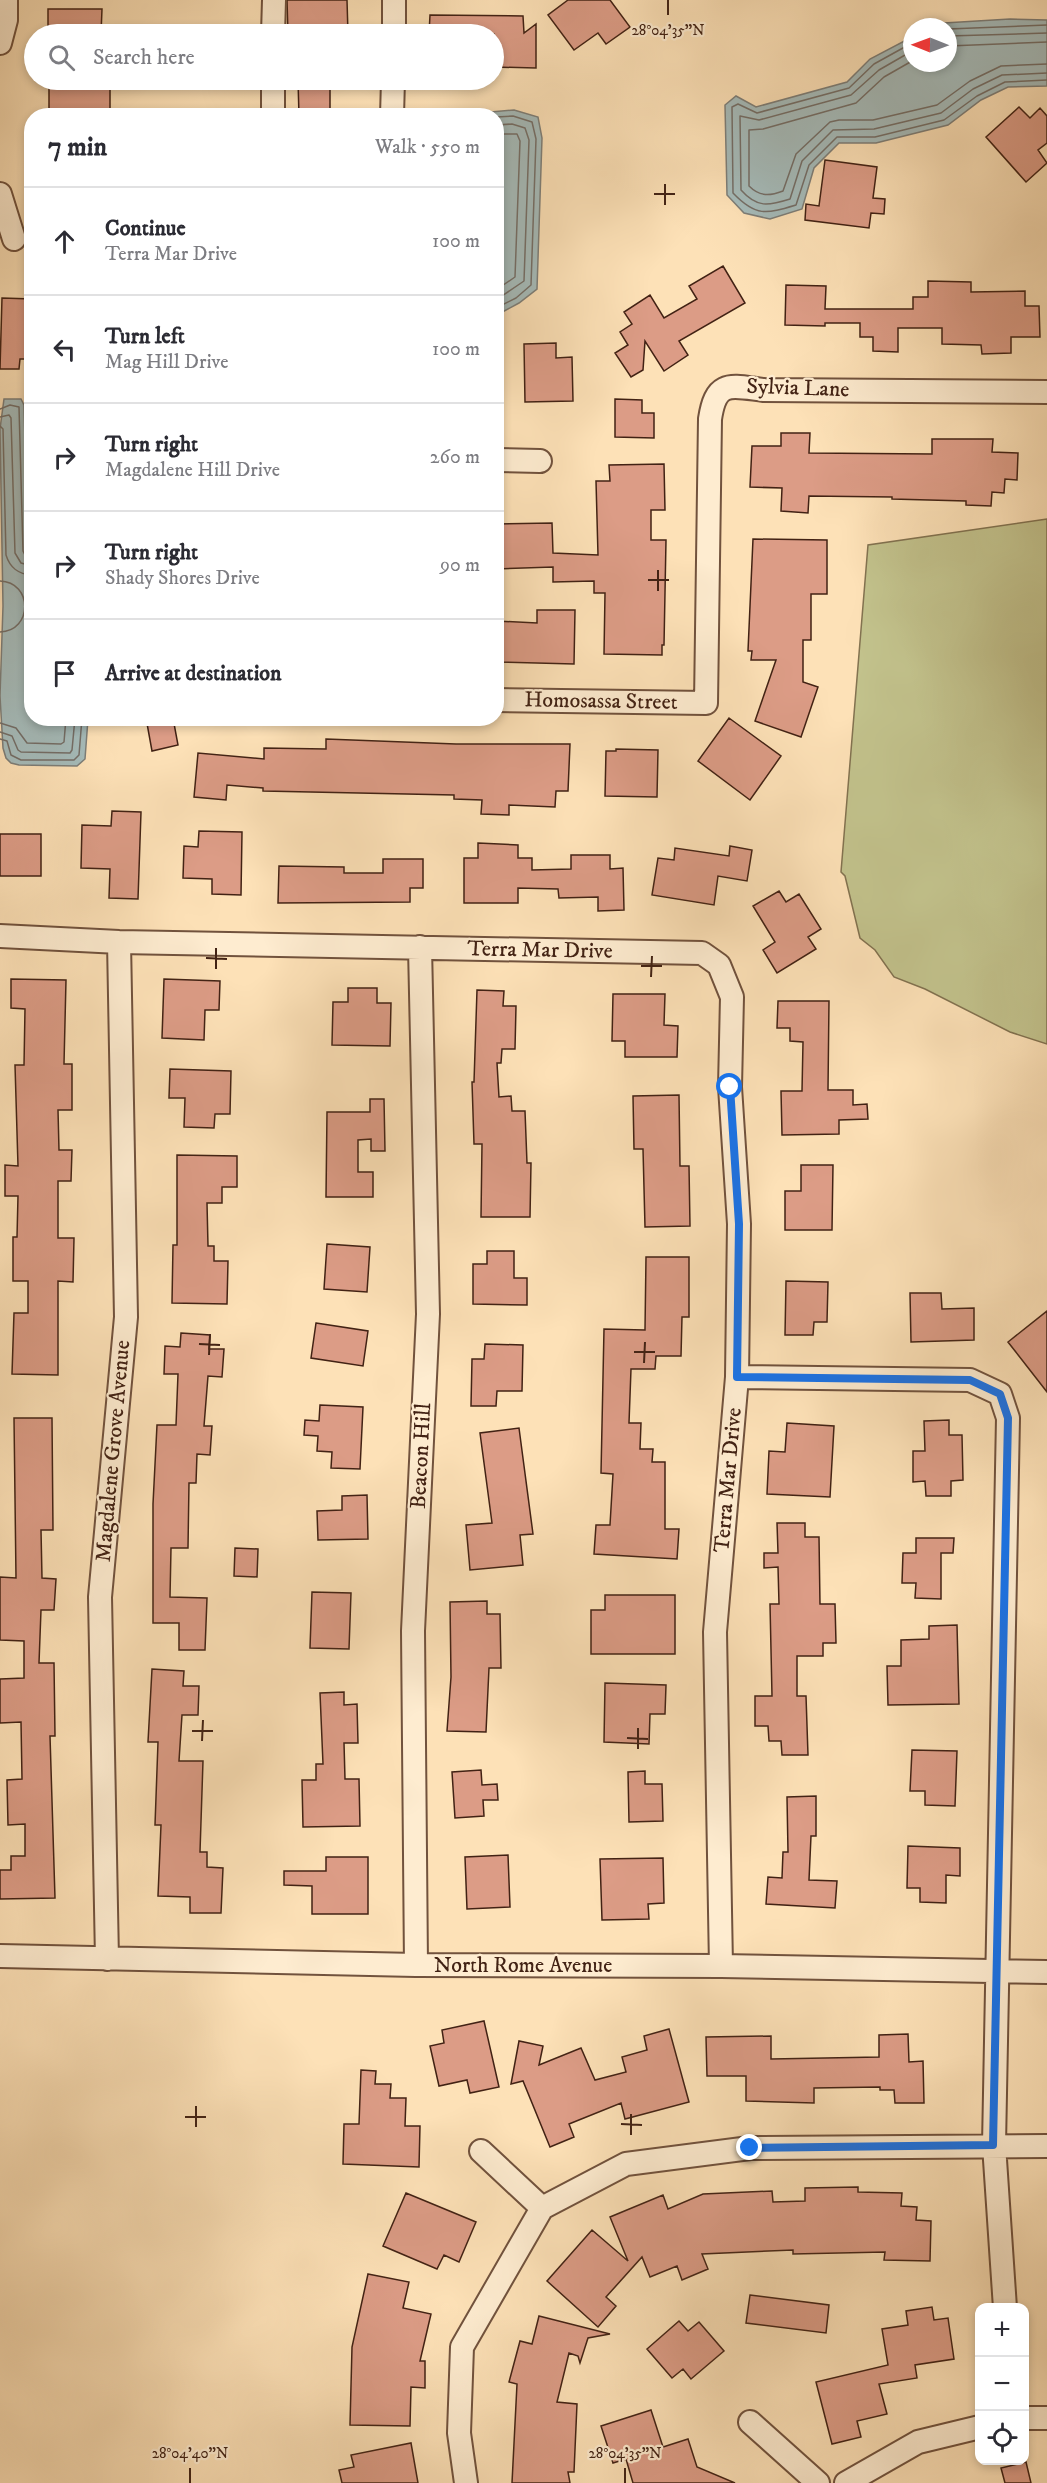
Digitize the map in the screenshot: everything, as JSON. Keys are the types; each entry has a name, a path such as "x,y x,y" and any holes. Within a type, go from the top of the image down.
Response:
{"street":[{"path":"0,43 6,20 6,0"},
{"path":"273,24 274,0"},
{"path":"394,0 394,24"},
{"path":"273,90 273,108"},
{"path":"392,108 393,90"},
{"path":"0,194 14,239"},
{"name":"Sylvia Lane","path":"706,703 710,419 717,393 733,386 764,390 1047,392"},
{"path":"504,460 540,461"},
{"name":"Homosassa Street","path":"504,700 706,703"},
{"name":"Terra Mar Drive","path":"0,936 118,942 702,953 719,964 732,997 730,1087 739,1224 737,1377 715,1632 721,1966"},
{"name":"Magdalene Grove Avenue","path":"107,1959 100,1598 126,1317 118,942"},
{"name":"Beacon Hill","path":"416,1965 413,1631 428,1314 420,947"},
{"path":"737,1377 970,1380 1000,1394 1008,1418 993,2145 1005,2303"},
{"name":"North Rome Avenue","path":"0,1956 416,1965 721,1966 1047,1972"},
{"path":"466,2483 459,2433 462,2347 542,2208 626,2164 750,2148 1047,2146"},
{"path":"481,2151 542,2208"},
{"path":"1029,2418 1047,2418"},
{"path":"750,2422 819,2483"},
{"path":"846,2483 918,2442 975,2428"}],"green space":[{"path":"1047,519 1047,1044 1010,1032 925,989 894,977 875,950 860,938 845,876 841,872 868,545"}],"water":[{"path":"1010,19 1047,20 1047,86 1008,87 981,100 948,125 876,143 839,143 814,168 802,209 770,219 744,213 727,195 725,105 736,96 756,107 847,82 870,59 903,42 903,72 957,72 957,22"},
{"path":"514,110 538,117 542,138 537,289 504,311 504,111"},
{"path":"4,399 21,399 24,405 24,726 87,726 85,759 77,766 19,765 11,763 6,758 3,748 0,696 3,606 0,429"}],"building":[{"path":"287,0 347,0 348,24 288,24"},
{"path":"568,0 610,0 630,27 606,44 598,33 574,50 548,15"},
{"path":"48,9 102,9 101,24 48,24"},
{"path":"430,15 523,16 524,33 536,24 536,68 504,67 504,24 430,24"},
{"path":"49,90 110,90 110,108 49,108"},
{"path":"298,90 330,90 330,108 299,108"},
{"path":"1019,107 1030,118 1040,108 1047,116 1047,143 1038,150 1047,163 1026,182 986,137"},
{"path":"825,160 877,167 873,198 885,199 884,214 871,213 869,228 805,220 806,204 819,206"},
{"path":"723,266 745,303 679,341 688,355 664,371 645,341 643,370 631,377 615,353 628,345 620,332 632,324 624,312 650,295 664,318 697,299 689,286"},
{"path":"928,281 971,282 971,292 1025,291 1025,306 1039,306 1040,337 1011,337 1011,353 982,354 981,345 942,344 942,328 898,328 898,352 873,351 873,337 860,337 860,323 825,323 825,326 785,325 786,285 826,286 825,309 913,309 913,297 928,297"},
{"path":"2,298 24,299 24,359 20,359 19,369 0,369"},
{"path":"556,343 556,358 572,357 573,401 525,402 524,344"},
{"path":"615,399 642,400 642,413 654,413 654,438 615,437"},
{"path":"781,433 810,433 809,453 932,454 932,439 993,439 992,452 1018,453 1017,480 1005,479 1004,493 992,492 991,506 966,505 966,501 809,496 808,513 781,511 782,488 750,487 752,446 781,446"},
{"path":"664,464 665,510 651,510 651,540 666,540 662,655 604,654 605,593 594,593 594,581 553,582 553,567 504,569 504,524 552,523 553,553 598,555 596,481 610,481 609,465"},
{"path":"753,539 827,540 827,594 811,594 811,640 803,640 803,682 818,687 801,737 755,721 776,660 751,660 752,651 748,651"},
{"path":"537,610 575,610 574,664 504,662 504,621 537,623"},
{"path":"729,718 781,756 750,800 698,761"},
{"path":"147,726 174,726 178,745 152,751"},
{"path":"326,739 456,744 570,744 568,791 556,791 555,807 509,805 509,815 481,814 482,800 454,799 454,795 263,791 263,788 227,785 226,800 194,797 198,753 264,759 264,748 326,749"},
{"path":"616,749 658,750 657,797 605,796 606,751 616,751"},
{"path":"112,811 141,812 138,899 109,898 110,869 81,868 82,825 111,826"},
{"path":"199,831 242,832 241,895 212,894 212,879 183,878 184,846 198,847"},
{"path":"0,834 41,834 41,876 0,876"},
{"path":"478,843 518,845 518,858 532,858 532,870 571,869 571,855 610,855 610,869 623,868 624,910 598,911 598,897 559,898 558,889 518,888 518,903 464,903 464,858 478,858"},
{"path":"730,846 752,850 747,881 718,876 714,905 652,895 658,858 674,860 675,848 729,856"},
{"path":"383,859 423,859 423,888 410,888 410,902 278,903 279,866 344,867 344,873 383,873"},
{"path":"779,891 786,902 799,894 821,929 808,937 816,949 777,973 763,950 775,942 753,906"},
{"path":"11,979 66,980 64,1064 72,1064 72,1110 58,1110 59,1150 72,1150 71,1181 58,1181 58,1238 74,1238 73,1282 58,1281 58,1375 12,1374 14,1313 28,1313 28,1281 13,1281 13,1237 17,1237 18,1196 5,1196 5,1165 18,1166 15,1065 24,1065 25,1009 11,1008"},
{"path":"164,979 220,981 219,1010 205,1010 204,1040 162,1038"},
{"path":"348,988 377,988 377,1003 391,1003 390,1046 332,1045 333,1002 348,1002"},
{"path":"477,990 504,991 503,1006 516,1006 515,1049 502,1049 501,1063 497,1063 499,1097 511,1096 512,1111 525,1111 527,1163 531,1163 530,1217 481,1217 482,1144 474,1144 472,1082 474,1082"},
{"path":"613,994 665,994 664,1025 678,1026 677,1057 625,1057 625,1041 612,1041"},
{"path":"778,1001 829,1001 828,1090 853,1090 853,1105 867,1104 868,1119 839,1120 839,1134 782,1135 781,1091 802,1091 803,1042 790,1041 790,1028 777,1028"},
{"path":"170,1069 231,1071 230,1114 215,1114 214,1128 184,1127 185,1098 169,1098"},
{"path":"679,1095 680,1166 689,1166 690,1226 645,1227 643,1149 634,1149 633,1096"},
{"path":"370,1099 384,1099 385,1151 371,1151 371,1139 358,1140 358,1172 373,1172 373,1197 326,1197 327,1112 370,1112"},
{"path":"177,1155 237,1156 237,1187 222,1187 222,1203 207,1203 208,1246 214,1246 214,1261 228,1261 227,1304 172,1303 173,1245 177,1245"},
{"path":"801,1165 833,1165 832,1230 785,1230 785,1191 801,1191"},
{"path":"327,1244 370,1247 367,1292 324,1289"},
{"path":"487,1251 514,1251 514,1278 527,1278 527,1305 473,1304 473,1264 487,1264"},
{"path":"646,1257 689,1257 689,1317 682,1317 681,1356 656,1356 655,1369 631,1369 629,1423 641,1423 640,1449 653,1449 652,1462 665,1462 665,1529 679,1529 677,1559 594,1554 596,1525 610,1525 613,1474 601,1473 604,1329 645,1330"},
{"path":"786,1281 828,1282 827,1322 814,1322 813,1335 785,1335"},
{"path":"910,1293 941,1293 942,1309 974,1308 974,1340 911,1342"},
{"path":"1047,1311 1047,1392 1008,1342"},
{"path":"316,1323 368,1331 363,1366 311,1358"},
{"path":"181,1333 210,1335 209,1349 224,1349 222,1377 208,1376 204,1426 212,1426 210,1455 197,1454 196,1483 189,1483 188,1548 171,1548 170,1597 207,1598 205,1650 179,1650 179,1623 153,1623 153,1504 157,1425 176,1425 178,1374 164,1374 165,1346 180,1347"},
{"path":"485,1344 523,1345 522,1391 497,1391 496,1406 471,1406 472,1359 484,1359"},
{"path":"320,1405 363,1407 360,1469 331,1468 332,1452 317,1451 318,1436 304,1435 305,1420 319,1421"},
{"path":"14,1418 52,1418 53,1530 41,1530 42,1578 56,1579 54,1610 41,1610 39,1663 54,1663 55,1736 50,1736 55,1898 0,1899 0,1870 11,1870 11,1856 25,1856 25,1824 8,1825 7,1780 22,1779 21,1722 0,1723 0,1679 24,1678 24,1641 0,1640 0,1577 16,1578"},
{"path":"949,1420 949,1435 962,1435 963,1480 951,1481 951,1496 926,1496 925,1481 913,1482 913,1451 925,1451 924,1421"},
{"path":"787,1423 834,1426 830,1497 767,1494 769,1451 785,1452"},
{"path":"519,1428 533,1534 520,1535 523,1565 470,1570 466,1525 492,1523 480,1433"},
{"path":"367,1495 368,1539 318,1540 317,1511 342,1510 342,1496"},
{"path":"777,1523 805,1523 805,1537 819,1537 820,1604 835,1604 836,1643 823,1643 823,1656 797,1656 797,1696 806,1696 808,1755 782,1755 781,1741 769,1741 768,1726 755,1726 755,1696 772,1696 770,1604 779,1604 778,1567 764,1568 764,1553 778,1553"},
{"path":"916,1538 954,1538 953,1553 941,1553 941,1599 915,1598 916,1583 902,1583 903,1553 916,1553"},
{"path":"235,1548 258,1549 257,1577 234,1576"},
{"path":"312,1592 351,1593 349,1649 310,1648"},
{"path":"605,1595 675,1595 675,1654 591,1654 591,1610 605,1610"},
{"path":"487,1601 487,1614 500,1614 501,1668 489,1668 486,1732 447,1731 451,1677 450,1602"},
{"path":"957,1625 959,1704 888,1705 887,1666 901,1666 901,1640 929,1639 929,1626"},
{"path":"152,1669 184,1671 183,1686 199,1686 198,1715 182,1715 179,1761 203,1761 200,1852 207,1852 207,1867 223,1868 221,1913 190,1913 190,1897 158,1896 161,1825 155,1825 158,1742 148,1742"},
{"path":"605,1683 666,1685 665,1714 650,1714 649,1744 604,1742"},
{"path":"344,1692 344,1705 357,1704 358,1743 344,1743 345,1779 359,1779 360,1826 303,1827 302,1780 316,1780 316,1764 323,1764 320,1693"},
{"path":"912,1750 957,1751 955,1806 925,1805 925,1791 910,1791"},
{"path":"481,1770 482,1785 497,1784 498,1800 483,1800 484,1816 455,1818 452,1772"},
{"path":"645,1771 645,1784 662,1784 663,1821 629,1822 628,1772"},
{"path":"816,1796 816,1836 811,1836 809,1880 837,1881 835,1908 766,1904 768,1877 782,1878 783,1852 788,1852 787,1797"},
{"path":"908,1846 960,1848 960,1876 946,1875 946,1903 920,1902 920,1888 907,1888"},
{"path":"508,1855 510,1907 467,1909 465,1857"},
{"path":"326,1857 368,1857 368,1914 312,1914 312,1886 284,1885 284,1871 326,1871"},
{"path":"663,1858 664,1903 648,1904 649,1919 602,1920 600,1859"},
{"path":"484,2021 499,2087 470,2093 467,2080 439,2086 430,2046 444,2043 442,2030"},
{"path":"669,2029 689,2102 625,2119 621,2103 569,2124 574,2137 550,2147 523,2081 511,2084 519,2041 543,2046 539,2065 581,2048 595,2080 626,2072 622,2057 647,2050 644,2036"},
{"path":"908,2034 909,2062 923,2061 924,2103 895,2103 894,2090 880,2090 880,2087 814,2088 814,2103 746,2101 746,2076 707,2076 706,2037 771,2036 771,2059 879,2057 879,2035"},
{"path":"361,2070 376,2071 375,2084 391,2084 390,2098 406,2098 405,2126 420,2126 419,2167 343,2164 344,2124 359,2124"},
{"path":"858,2187 858,2192 902,2193 901,2206 917,2207 916,2220 931,2221 930,2261 884,2260 885,2252 793,2254 793,2250 702,2254 708,2269 682,2280 677,2266 650,2277 642,2257 606,2297 616,2306 598,2327 547,2281 592,2230 628,2261 610,2217 663,2195 668,2209 703,2194 772,2191 773,2202 805,2201 805,2188"},
{"path":"406,2193 476,2222 459,2262 444,2255 437,2269 383,2246"},
{"path":"368,2274 409,2282 403,2308 431,2314 420,2361 425,2361 425,2388 411,2387 410,2426 350,2425 352,2347"},
{"path":"750,2295 829,2305 826,2333 746,2323"},
{"path":"932,2307 934,2320 948,2318 954,2359 915,2365 917,2378 879,2384 887,2414 857,2421 861,2437 832,2444 816,2382 888,2365 882,2329 908,2325 906,2311"},
{"path":"539,2316 610,2334 588,2338 580,2363 578,2356 569,2353 557,2402 577,2404 574,2472 568,2472 570,2483 512,2483 517,2384 509,2382 520,2341 532,2344"},
{"path":"679,2321 688,2331 699,2322 724,2351 691,2379 683,2369 672,2378 647,2349"},
{"path":"651,2410 663,2447 688,2439 697,2467 735,2483 633,2483 626,2459 613,2463 601,2426"},
{"path":"411,2443 418,2483 342,2483 339,2470 354,2467 351,2455"},
{"path":"1027,2465 1031,2483 1005,2483 1001,2468"}],"route":[{"path":"730,1087 739,1224 737,1377 970,1380 1000,1394 1008,1418 993,2145 750,2148"}]}
